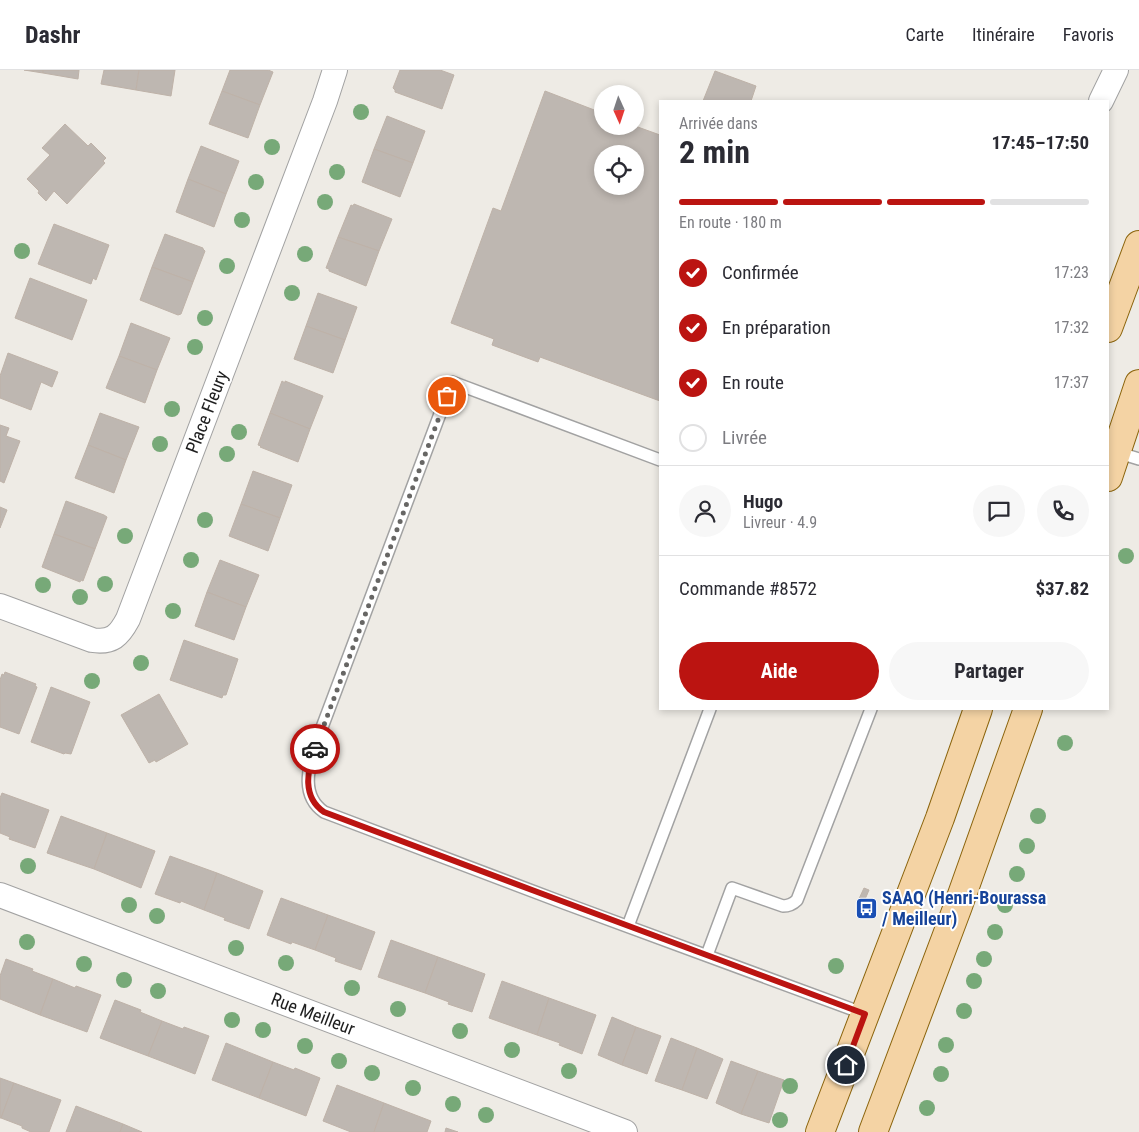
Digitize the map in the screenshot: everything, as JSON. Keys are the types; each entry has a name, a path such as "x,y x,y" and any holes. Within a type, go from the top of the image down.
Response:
{"main road":[{"path":"1110,313 1139,245"},
{"path":"1121,463 1139,384"},
{"path":"820,1132 942,810 978,710"},
{"path":"873,1132 958,906 1028,710"}],"street":[{"name":"Place Fleury","path":"0,606 92,640 110,640 124,626 335,70"},
{"path":"1101,100 1116,70"},
{"name":"Rue Meilleur","path":"0,896 625,1132"}],"lane":[{"path":"659,460 452,382 311,760 308,780 310,791 314,801 324,812 865,1014"},
{"path":"628,926 710,710"},
{"path":"707,956 732,888 783,906 789,906 797,900 871,710"}],"building":[{"path":"24,70 43,70 43,73"},
{"path":"43,70 79,70 78,79 43,73"},
{"path":"104,70 139,70 136,90 101,84"},
{"path":"139,70 175,70 171,96 136,90"},
{"path":"230,70 268,70 273,72 260,105 222,91"},
{"path":"400,70 440,70 454,75 442,109 395,92 393,88"},
{"path":"715,71 756,86 751,100 703,100"},
{"path":"222,91 260,105 248,138 209,124"},
{"path":"545,91 594,110 594,135 644,135 644,129 659,135 659,401 540,357 538,362 492,345 494,339 451,323 493,208 501,211"},
{"path":"387,116 425,131 413,163 374,149"},
{"path":"65,124 88,146 91,143 106,158 103,161 105,163 67,204 54,191 46,201 27,179 50,155 42,148"},
{"path":"201,146 239,161 226,194 188,179"},
{"path":"374,149 413,163 400,197 362,182"},
{"path":"188,179 226,194 214,227 176,212"},
{"path":"354,204 392,219 379,251 338,237 351,205 353,206"},
{"path":"54,224 109,245 96,280 93,278 91,284 38,264"},
{"path":"165,234 203,248 205,251 193,282 152,267"},
{"path":"338,237 379,251 366,286 329,271 326,268"},
{"path":"152,267 193,282 181,314 178,315 140,300"},
{"path":"30,278 87,300 72,340 15,318"},
{"path":"318,293 357,307 345,340 306,326"},
{"path":"131,323 170,338 157,370 119,356"},
{"path":"306,326 345,340 333,373 294,359"},
{"path":"8,353 58,372 52,387 41,382 31,410 0,398 0,376"},
{"path":"119,356 157,370 145,403 106,388"},
{"path":"282,381 323,396 310,429 270,413"},
{"path":"100,413 139,427 126,460 88,445"},
{"path":"270,413 310,429 298,462 258,445"},
{"path":"0,425 9,428 6,436 20,441 4,483 0,481"},
{"path":"88,445 126,460 114,493 75,478"},
{"path":"253,471 292,485 280,518 241,504"},
{"path":"66,501 107,517 95,549 54,534"},
{"path":"241,504 280,518 268,551 229,536"},
{"path":"0,507 7,510 0,528"},
{"path":"54,534 95,549 83,581 81,580 80,582 42,567"},
{"path":"220,560 259,575 246,607 207,592"},
{"path":"207,592 246,607 234,640 195,626"},
{"path":"184,640 238,659 226,695 223,695 222,698 170,680"},
{"path":"5,672 36,684 35,686 37,687 19,734 0,727 0,680"},
{"path":"51,687 90,702 71,754 64,754 31,742"},
{"path":"159,694 188,744 156,762 155,760 149,763 121,715"},
{"path":"2,793 49,810 35,848 9,839 10,837 0,833 0,798"},
{"path":"61,816 107,833 94,869 47,853"},
{"path":"107,833 155,851 141,888 94,869"},
{"path":"170,856 217,873 204,910 155,894"},
{"path":"217,873 263,891 249,929 204,910"},
{"path":"864,888 869,890 863,904 858,901"},
{"path":"281,898 328,915 315,950 267,935"},
{"path":"328,915 375,932 361,970 335,961 336,958 315,950"},
{"path":"391,940 438,957 425,993 378,977"},
{"path":"438,957 485,974 472,1012 448,1004 449,1002 425,993"},
{"path":"6,959 53,979 40,1015 0,999 0,976"},
{"path":"53,979 75,988 76,986 101,995 87,1032 40,1015"},
{"path":"502,981 549,998 537,1035 489,1018"},
{"path":"549,998 596,1015 582,1054 559,1045 560,1043 537,1035"},
{"path":"115,1000 162,1021 148,1056 100,1038"},
{"path":"612,1017 636,1027 622,1065 598,1055"},
{"path":"162,1021 209,1036 195,1074 148,1056"},
{"path":"636,1027 661,1036 647,1074 622,1065"},
{"path":"671,1038 697,1048 682,1090 655,1081"},
{"path":"226,1043 273,1062 259,1098 212,1080"},
{"path":"697,1048 723,1059 707,1099 682,1090"},
{"path":"731,1061 758,1071 741,1114 716,1103"},
{"path":"273,1062 320,1078 306,1116 259,1098"},
{"path":"758,1071 784,1080 769,1123 741,1114"},
{"path":"0,1078 14,1083 1,1118 0,1118"},
{"path":"14,1083 61,1100 49,1132 31,1132 22,1128 22,1126 1,1118"},
{"path":"337,1085 384,1103 374,1132 351,1132 323,1121"},
{"path":"384,1103 431,1121 427,1132 374,1132"},
{"path":"76,1106 123,1124 120,1132 66,1132"},
{"path":"123,1124 142,1132 120,1132"},
{"path":"446,1128 458,1132 445,1132"}],"way so far":[{"path":"315,749 447,396"}],"place":[{"name":"SAAQ (Henri-Bourassa / Meilleur)","path":"866,908"}],"route":[{"path":"315,749 308,772 308,780 314,801 324,812 865,1014 846,1065"}]}
